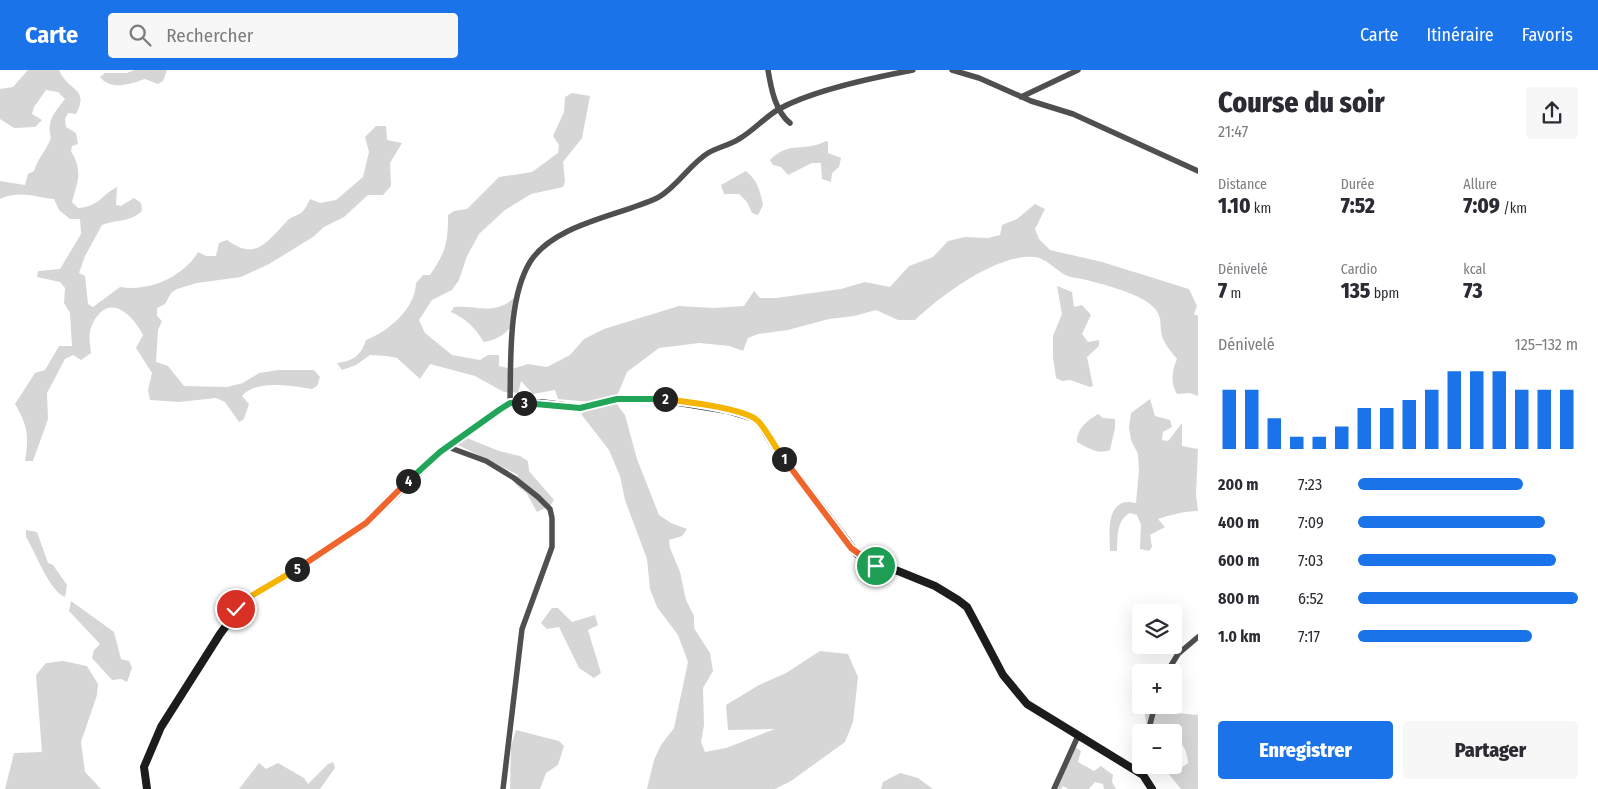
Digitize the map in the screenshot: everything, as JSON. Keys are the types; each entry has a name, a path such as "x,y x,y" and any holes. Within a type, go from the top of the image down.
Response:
{"street":[{"path":"768,70 778,109 790,123"},
{"path":"510,403 514,328 519,292 524,275 538,252 550,242 576,228 658,198 705,156 741,138 778,109 820,93 913,70"},
{"path":"952,70 979,78 1021,97 1073,114 1198,171"},
{"path":"1021,97 1078,70"},
{"path":"147,789 144,767 161,727 241,602 297,570 366,523 403,486 448,447 510,403 541,403 580,408 617,399 666,400 727,410 757,419 773,444 856,554 876,566 898,571 935,586 963,604 1011,688 1027,704 1132,770"},
{"path":"448,447 486,461 514,478 550,509 552,518 552,547 522,629 503,789"},
{"path":"1172,664 1178,654 1198,637"},
{"path":"1054,789 1078,736"},
{"path":"1140,774 1152,789"}],"shaded area":[{"path":"28,70 59,70 81,99 76,114 68,113 65,119 66,127 76,133 78,144 72,146 71,151 78,171 72,202 78,208 91,205 117,187 116,205 121,206 134,198 141,203 142,211 137,215 102,225 85,256 79,273 85,276 88,304 93,307 120,287 142,287 164,281 184,269 198,252 206,256 216,256 219,243 227,240 246,249 254,249 261,246 290,219 303,211 310,199 320,203 336,200 363,177 369,152 365,137 376,126 386,126 387,140 402,143 390,163 391,186 383,195 368,195 344,217 324,227 313,237 269,264 241,277 197,283 177,289 171,293 165,304 157,308 157,316 162,321 158,330 156,362 168,366 184,386 227,387 243,383 259,373 278,370 314,370 320,377 317,386 312,389 285,385 256,387 242,396 249,404 244,419 239,422 225,402 216,398 179,402 150,400 148,390 152,373 136,348 143,335 126,313 119,309 105,309 98,315 91,328 91,353 81,360 73,355 65,359 47,393 48,419 33,461 25,461 27,445 25,425 15,404 35,373 45,370 59,346 72,346 70,313 64,303 65,288 60,282 37,277 38,271 60,269 81,234 80,219 70,219 59,210 54,199 15,195 0,199 0,181 25,185 28,174 34,171 49,143 51,138 51,122 65,99 58,92 46,90 34,107 32,114 42,120 35,127 14,128 0,119 0,89 13,87"},
{"path":"134,70 167,70 163,81 158,84 145,79 115,85 104,81 100,77 105,73 127,73"},
{"path":"572,93 590,96 582,138 563,162 565,181 563,187 531,194 505,210 479,234 467,256 459,280 452,290 432,300 419,320 425,333 452,355 480,360 488,355 499,355 499,366 512,369 528,364 547,367 570,355 584,339 604,329 679,306 713,308 744,306 754,291 760,298 776,298 841,289 865,282 890,287 909,266 933,257 948,241 965,237 988,238 1000,235 1002,225 1017,219 1035,204 1045,209 1035,229 1039,239 1050,250 1102,262 1189,289 1197,306 1194,314 1198,316 1198,396 1190,393 1177,394 1173,386 1172,377 1177,359 1164,341 1160,317 1150,304 1124,291 1066,275 1044,260 1034,257 1003,262 970,278 954,288 915,320 898,320 876,310 854,316 829,319 788,330 758,334 748,338 743,351 729,346 699,343 659,348 627,372 617,396 590,402 558,399 555,390 533,394 521,381 518,393 504,392 475,376 430,364 420,379 397,358 387,356 370,355 356,365 342,370 337,363 352,359 362,350 366,340 392,325 411,302 415,293 416,283 423,275 430,275 440,260 445,247 448,215 454,211 467,209 499,177 532,172 558,153 559,145 553,136 564,112 565,97"},
{"path":"828,142 828,153 841,158 839,167 832,173 831,182 822,179 821,163 812,163 788,175 781,167 773,165 770,160 784,150 810,146"},
{"path":"746,171 756,182 761,195 763,205 758,215 752,213 747,202 739,194 724,194 721,185"},
{"path":"1057,286 1072,292 1074,307 1082,305 1091,315 1082,334 1088,342 1099,340 1099,346 1087,357 1093,386 1090,387 1070,380 1062,381 1056,378 1053,336 1062,314"},
{"path":"515,297 515,314 510,327 506,332 493,340 484,342 470,324 451,312 454,307 493,308 508,303"},
{"path":"1150,399 1155,416 1170,420 1172,427 1163,432 1162,440 1168,441 1182,423 1182,446 1198,449 1196,495 1198,511 1183,512 1158,519 1165,527 1150,535 1152,547 1149,551 1140,549 1141,525 1137,515 1130,513 1125,516 1120,525 1117,551 1110,551 1109,534 1111,517 1114,510 1119,504 1126,502 1136,503 1139,471 1138,454 1131,440 1129,427 1131,413"},
{"path":"616,403 625,415 637,459 659,515 671,523 687,529 682,536 669,540 670,548 680,572 686,600 694,616 694,628 710,653 713,671 703,688 704,725 701,742 705,752 726,748 775,729 728,730 726,705 759,685 786,673 820,651 848,654 858,677 853,722 845,742 791,781 775,789 647,789 654,760 661,745 674,728 688,662 678,635 657,607 650,589 647,559 625,500 620,476 609,450 581,414 590,408"},
{"path":"1098,414 1103,418 1115,419 1110,450 1101,452 1077,442 1081,429"},
{"path":"467,438 499,451 520,456 528,461 529,471 554,500 550,506 537,512 527,494 515,484 518,475 458,445 461,439"},
{"path":"26,530 37,532 48,563 53,565 67,585 65,597 48,580 26,537"},
{"path":"71,601 114,632 121,659 129,661 132,668 127,682 121,679 112,680 92,658 94,650 100,644 69,611"},
{"path":"552,608 558,608 572,622 595,615 598,625 588,630 601,673 594,678 579,668 559,627 547,629 541,623"},
{"path":"63,661 87,666 98,684 97,695 81,742 85,772 101,789 5,789 14,753 42,752 36,675 46,663"},
{"path":"1145,714 1198,715 1198,789 1181,789 1169,774 1182,774 1182,767 1188,763 1182,744 1182,724 1147,724"},
{"path":"516,730 559,741 564,746 558,765 546,773 540,789 510,789 511,746"},
{"path":"1075,747 1081,751 1078,762 1094,771 1101,766 1113,775 1112,782 1116,789 1104,789 1103,784 1095,782 1089,789 1068,789 1063,786 1061,789 1054,789"},
{"path":"333,762 335,768 320,789 239,789 259,763 266,769 278,763 304,778 308,784 328,764"},
{"path":"900,773 918,778 933,789 881,789 883,782"}],"route":[{"path":"236,609 241,602 297,570 366,523 440,452 510,403 541,403 580,408 617,399 639,398 710,406 757,419 767,436 851,548 856,554 876,566"}]}
